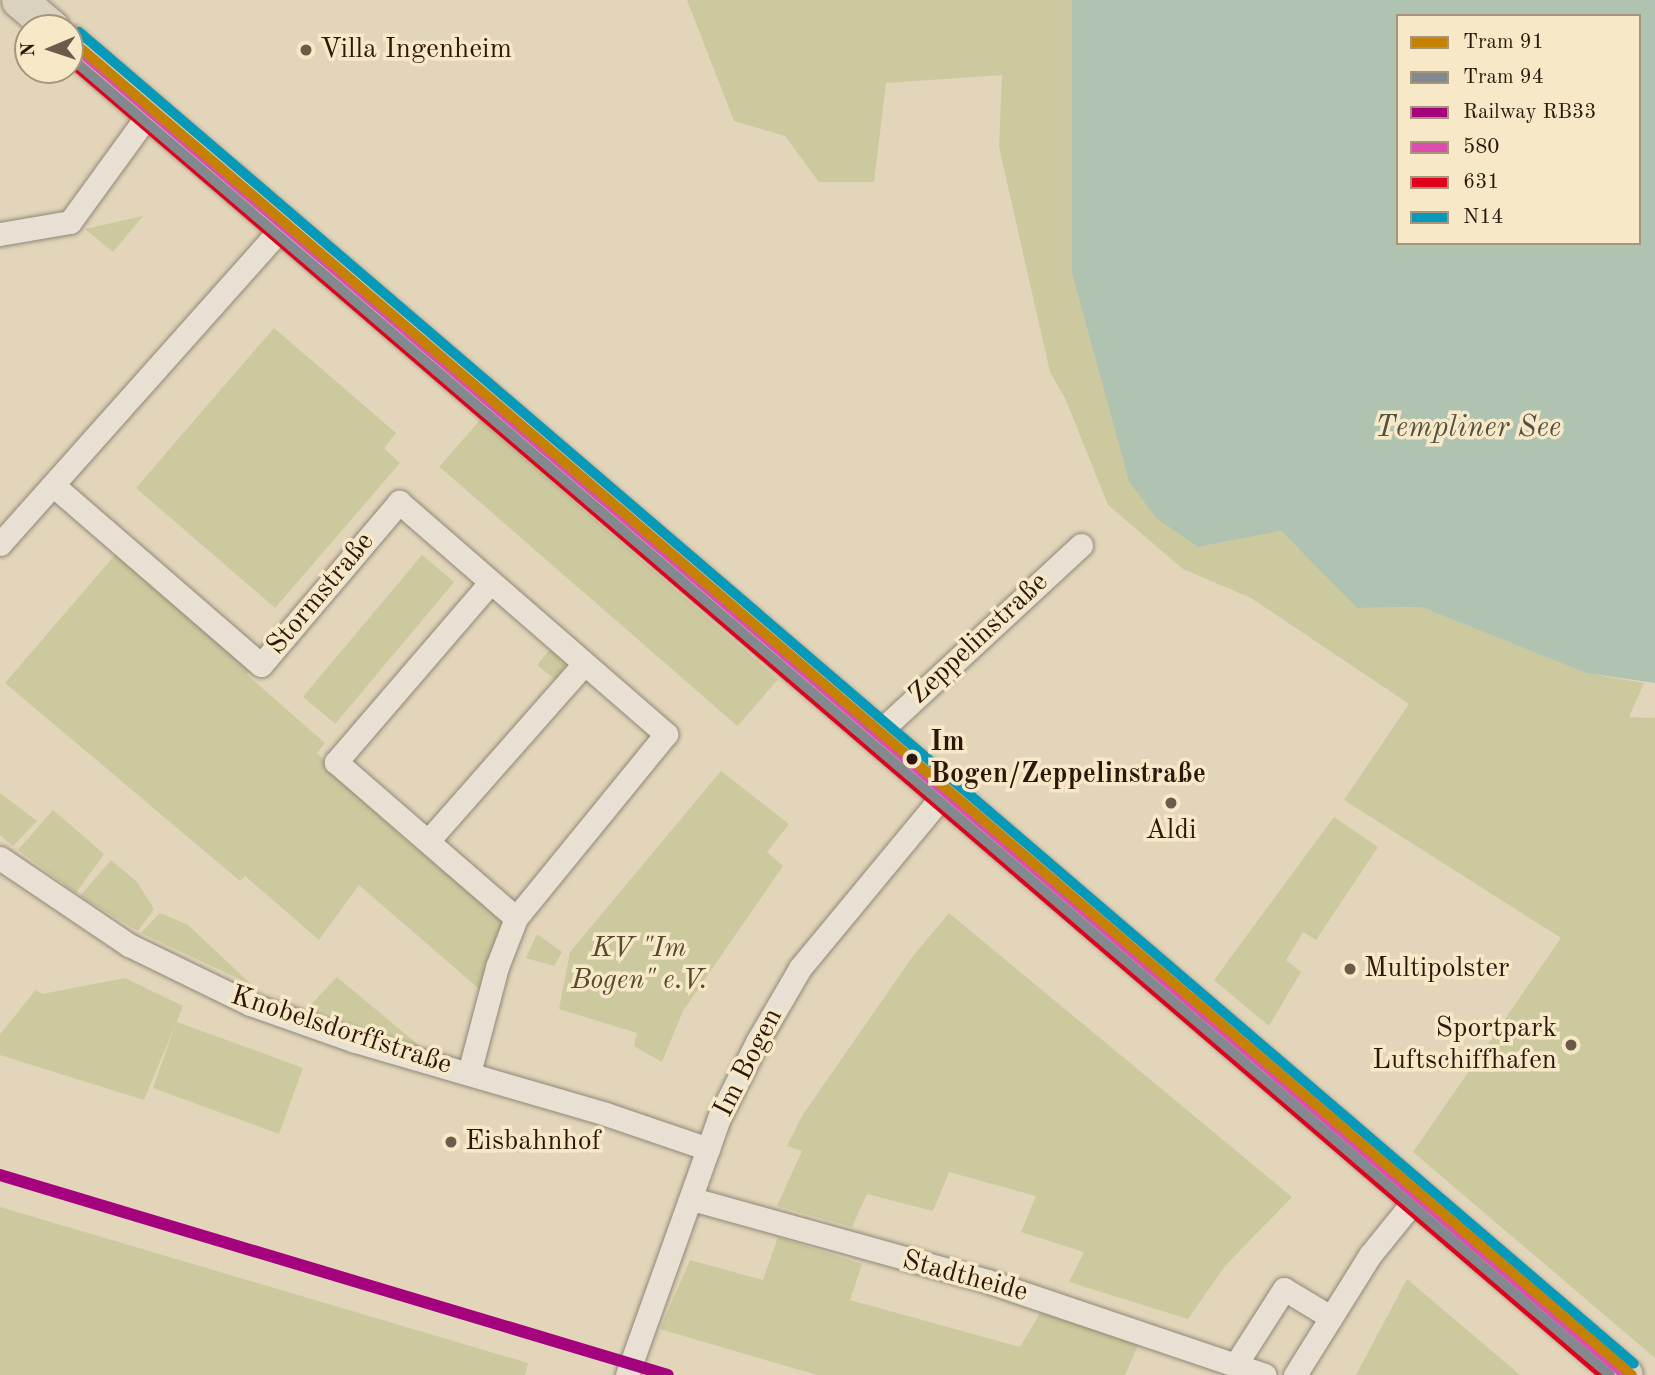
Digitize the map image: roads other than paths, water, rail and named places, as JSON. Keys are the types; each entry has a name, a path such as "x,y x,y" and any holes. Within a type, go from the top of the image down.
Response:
{"main road":[{"path":"19,0 36,14"},
{"path":"84,55 1625,1375"}],"street":[{"path":"0,234 70,222 150,112"},
{"path":"0,544 283,226"},
{"name":"Stormstraße","path":"53,485 261,665 399,502 489,584 666,734 516,918 497,967 469,1073"},
{"name":"Zeppelinstraße","path":"877,734 1081,545"},
{"path":"489,584 336,762 516,918"},
{"path":"428,841 584,664"},
{"name":"Im Bogen","path":"627,1375 708,1149 757,1042 800,968 945,793"},
{"name":"Knobelsdorffstraße","path":"0,858 85,919 192,978 290,1019 708,1149"},
{"path":"1295,1375 1329,1316 1417,1197"},
{"name":"Stadtheide","path":"692,1199 987,1281 1236,1363 1264,1375"},
{"path":"1236,1363 1284,1289 1329,1316"}],"water":[{"name":"Templiner See","path":"1072,0 1655,0 1655,683 1586,673 1421,607 1357,608 1281,531 1198,547 1156,518 1129,481 1072,273"}],"tram line":[{"name":"91","path":"84,51 1632,1375"},
{"name":"94","path":"84,69 1610,1375"}],"rail line":[{"name":"RB33","path":"0,1175 668,1375"}],"place":[{"name":"Villa Ingenheim","path":"306,50"},
{"name":"Im Bogen/Zeppelinstraße","path":"912,759"},
{"name":"Aldi","path":"1171,803"},
{"name":"Multipolster","path":"1350,969"},
{"name":"Sportpark Luftschiffhafen","path":"1571,1045"},
{"name":"Eisbahnhof","path":"451,1142"}],"park label":[{"name":"KV \"Im Bogen\" e.V.","path":"639,965"}]}
